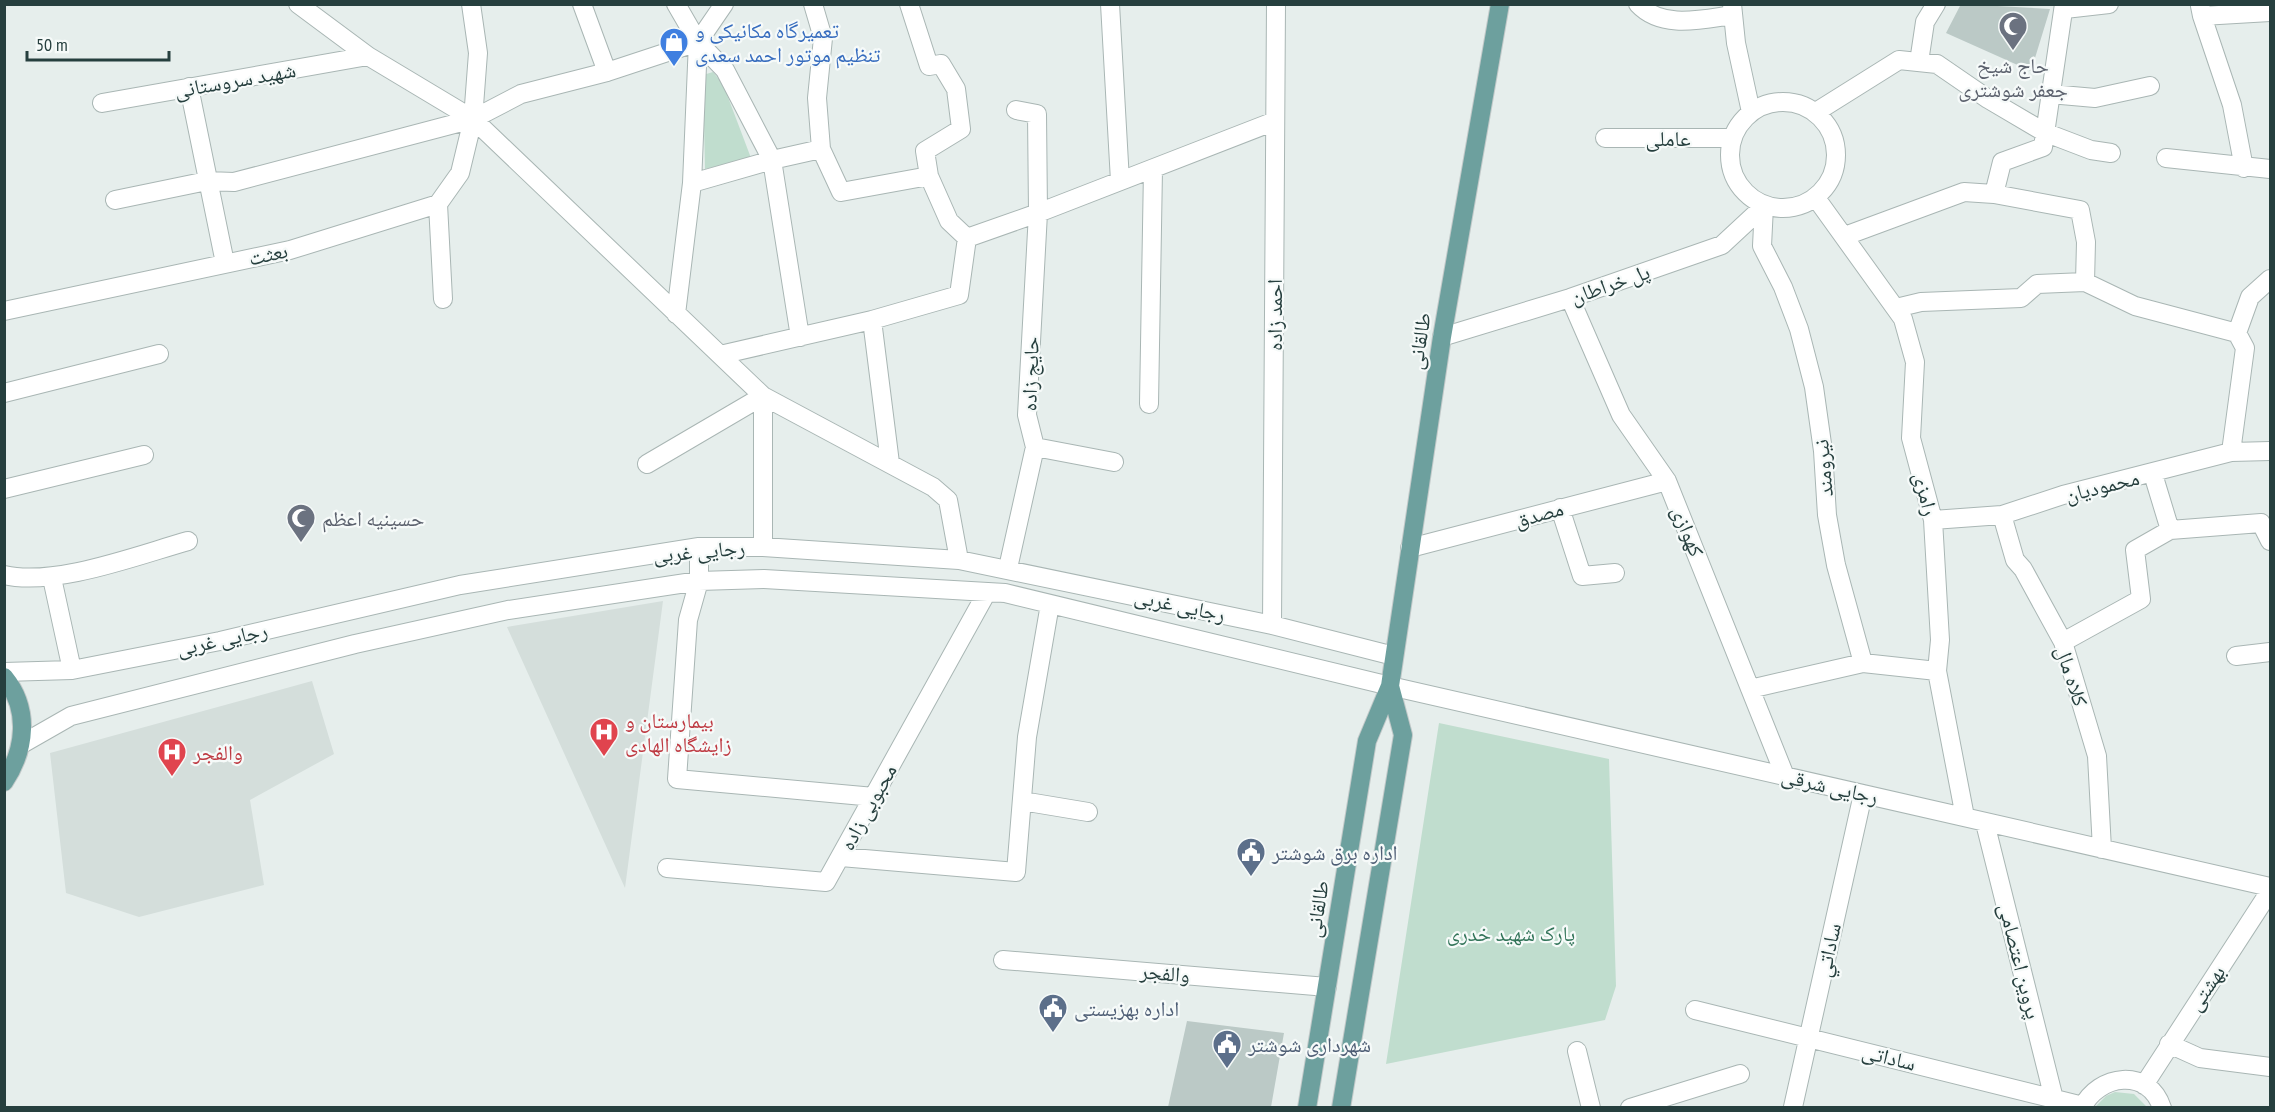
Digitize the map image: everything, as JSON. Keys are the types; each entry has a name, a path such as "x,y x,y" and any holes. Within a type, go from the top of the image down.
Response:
{"main road":[{"name":"طالقانی","path":"1307,1107 1367,741 1389,686 1442,337 1500,4"},
{"path":"4,677 19,704 23,723 22,744 15,766 4,782"},
{"name":"طالقانی","path":"1341,1107 1403,735 1389,686"}],"street":[{"path":"298,4 368,56 473,119 764,396 933,487 948,500 959,560"},
{"path":"442,299 438,204 460,173 473,119 478,53 471,4"},
{"path":"582,4 607,72"},
{"path":"676,4 698,42 725,70 772,160 800,337"},
{"path":"676,314 692,183 698,42 724,4"},
{"path":"813,4 823,38 817,98 821,149 841,192 929,176"},
{"path":"909,4 929,66 940,64 956,89 961,129 925,151 929,176 949,220 968,238"},
{"path":"1110,4 1120,181"},
{"name":"احمد زاده","path":"1272,626 1276,4"},
{"path":"1638,4 1644,11 1681,22 1733,10 1736,43 1751,112"},
{"path":"1919,62 1925,22 1936,4"},
{"path":"1994,194 2002,162 2043,147 2064,7 2109,4"},
{"path":"2244,168 2232,105 2201,10 2271,12"},
{"path":"115,200 207,181 234,182 473,119 521,94 607,72 698,42"},
{"name":"شهید سروستانی","path":"102,104 368,56"},
{"path":"1816,112 1899,60 1937,64 1988,99 2044,132 2091,150 2111,153"},
{"path":"2050,94 2095,98 2150,86"},
{"path":"189,87 225,263"},
{"path":"1784,101 1801,104 1816,112 1827,124 1834,139 1837,155 1831,178 1816,198 1791,208 1764,206 1750,198 1735,178 1729,155 1732,138 1740,124 1751,112 1767,104 1784,101"},
{"name":"حایج زاده","path":"1008,568 1035,447 1027,415 1038,213 1037,114 1016,110"},
{"path":"968,238 1275,121"},
{"name":"عاملی","path":"1605,138 1732,138"},
{"path":"692,183 772,160 821,149"},
{"path":"2166,158 2244,168 2271,169"},
{"path":"1149,404 1153,169"},
{"path":"1845,236 1964,192 1994,194 2080,210 2086,242 2085,282"},
{"name":"رامزی","path":"1816,198 1903,319 1915,362 1911,438 1933,520 1940,639 1937,671 1965,817"},
{"name":"بعثت","path":"4,310 290,250 438,204"},
{"name":"پل خراطان","path":"1442,337 1570,297 1722,244 1764,206"},
{"name":"نیرومند","path":"1764,206 1762,246 1783,287 1795,319 1814,387 1823,451 1827,515 1836,565 1863,663"},
{"path":"720,355 873,321 959,295 968,238"},
{"path":"2237,333 2250,297 2271,279"},
{"path":"1896,308 1921,302 2021,298 2037,284 2085,282 2135,306 2237,333 2245,348 2231,452"},
{"name":"کهوازی","path":"1570,297 1621,415 1667,481 1785,776"},
{"path":"873,321 890,463"},
{"path":"4,393 159,354"},
{"path":"647,465 764,396"},
{"path":"763,547 764,396"},
{"path":"1035,447 1114,462"},
{"name":"محمودیان","path":"1933,520 2002,515 2063,495 2153,474 2231,452 2271,451"},
{"path":"4,489 144,455"},
{"path":"2153,474 2170,530"},
{"name":"مصدق","path":"1410,548 1667,481"},
{"path":"1560,508 1582,576 1615,573"},
{"name":"کلاه مال","path":"2002,515 2015,560 2023,569 2063,642 2097,756 2102,849"},
{"path":"2063,642 2140,599 2135,550 2170,530 2261,523 2271,540"},
{"path":"4,575 16,578 52,578 188,541"},
{"path":"699,547 699,581 688,620 677,779 874,797"},
{"name":"رجایی غربی","path":"4,672 72,670 220,641 460,585 699,547 763,547 959,560 1008,568 1272,626 1394,656"},
{"path":"52,578 72,670"},
{"name":"رجایی غربی","path":"22,744 71,716 355,644 508,610 699,581 764,579 1005,593 1389,686"},
{"name":"محبوبی زاده","path":"667,868 826,882 987,592"},
{"path":"841,857 1016,872 1027,737 1050,604"},
{"path":"2236,656 2271,652"},
{"path":"1750,689 1863,663 1937,671"},
{"name":"رجایی شرقی","path":"1389,686 2271,889"},
{"name":"ساداتي","path":"1794,1107 1863,794"},
{"path":"1022,801 1088,812"},
{"name":"پروین اعتصامی","path":"1985,823 2054,1099"},
{"name":"بهشتی","path":"2144,1085 2271,889"},
{"name":"والفجر","path":"1003,960 1327,987"},
{"name":"ساداتی","path":"1695,1010 2082,1107"},
{"path":"2169,1044 2200,1058 2271,1067"},
{"path":"1577,1052 1591,1107"},
{"path":"1630,1107 1740,1074"},
{"path":"2082,1107 2090,1094 2100,1085 2113,1080 2127,1079 2144,1085 2152,1091 2162,1107"}],"shaded area":[{"name":"بیمارستان و زایشگاه الهادی","path":"663,601 625,888 507,627"},
{"name":"والفجر","path":"312,681 334,754 250,800 264,885 139,917 66,893 50,753"}],"green space":[{"path":"713,72 723,84 751,158 705,169 703,75"},
{"name":"پارک شهید خدری","path":"1439,723 1609,759 1616,986 1605,1020 1386,1064"},
{"path":"2115,1092 2134,1094 2147,1107 2095,1107 2106,1096"}],"building":[{"name":"حاج شیخ جعفر شوشتری","path":"1961,4 2050,9 2031,71 1946,33"},
{"name":"شهرداری شوشتر","path":"1187,1021 1284,1033 1271,1107 1168,1107"}],"place":[{"name":"حاج شیخ جعفر شوشتری","path":"2013,52"},
{"name":"تعمیرگاه مکانیکی و تنظیم موتور احمد سعدی","path":"674,68"},
{"name":"حسینیه اعظم","path":"301,544"},
{"name":"بیمارستان و زایشگاه الهادی","path":"604,758"},
{"name":"والفجر","path":"172,778"},
{"name":"اداره برق شوشتر","path":"1251,878"},
{"name":"اداره بهزیستی","path":"1053,1034"},
{"name":"شهرداری شوشتر","path":"1227,1070"}]}
